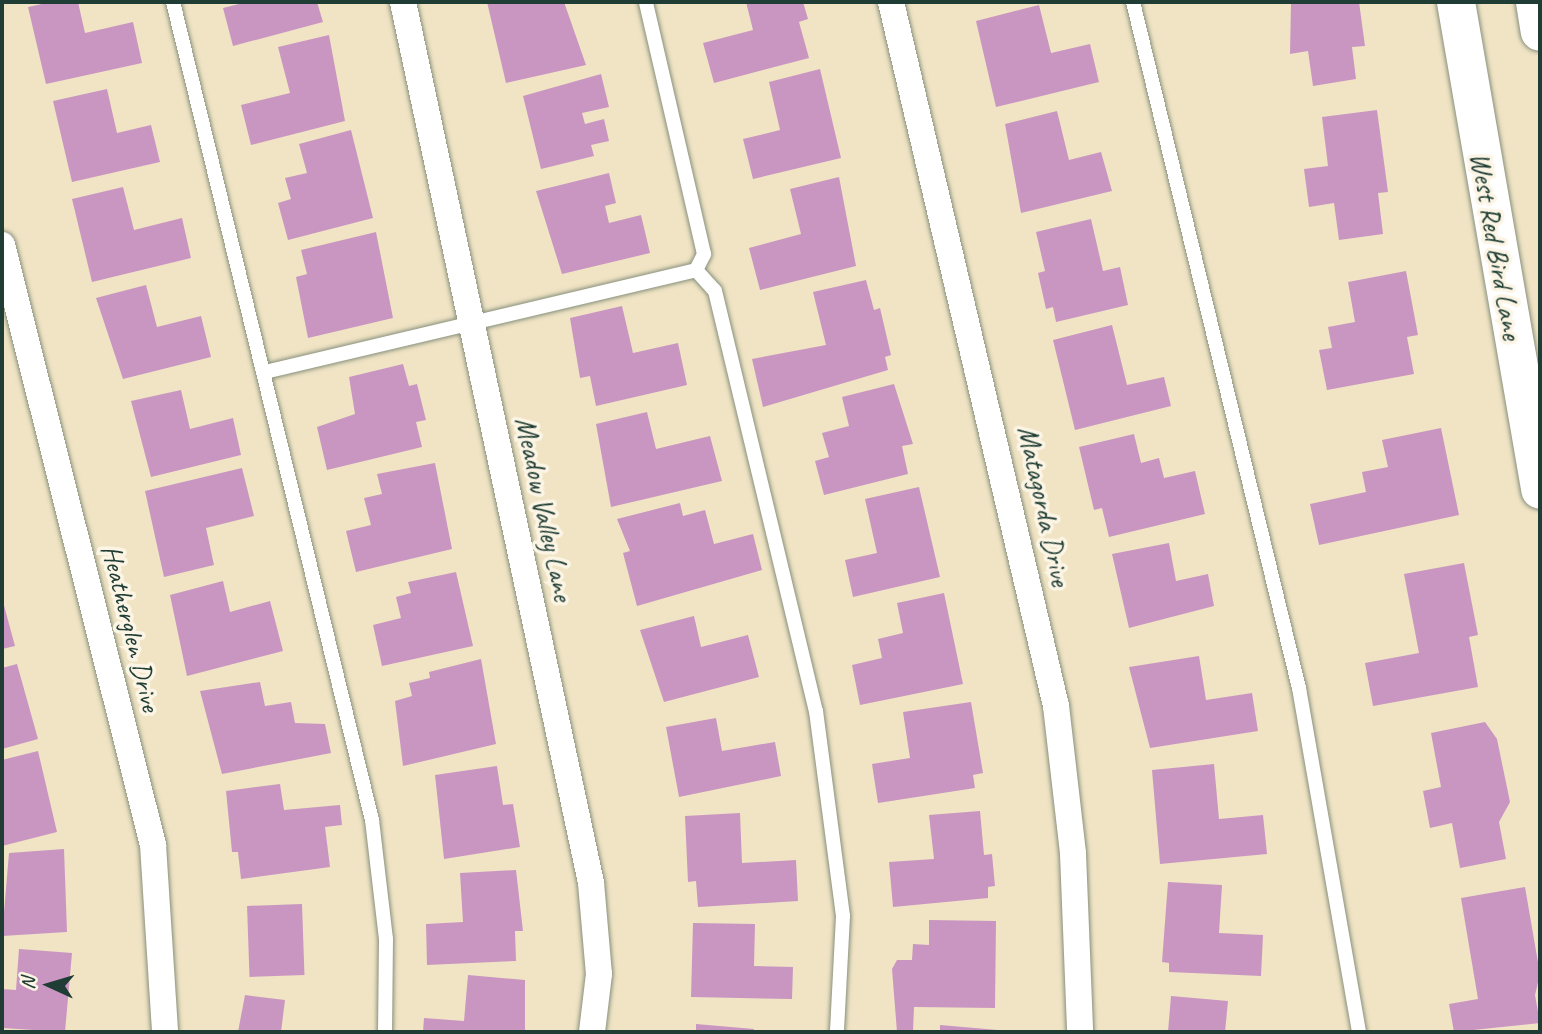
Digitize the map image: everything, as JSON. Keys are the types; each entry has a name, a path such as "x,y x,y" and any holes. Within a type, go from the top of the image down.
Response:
{"main road":[{"name":"West Red Bird Lane","path":"1456,2 1540,490"},
{"path":"1535,2 1540,32"}],"street":[{"name":"Meadow Valley Lane","path":"403,2 596,909 592,1032"},
{"name":"Matagorda Drive","path":"891,2 1056,706 1073,854 1080,1032"},
{"name":"Heatherglen Drive","path":"2,245 153,845 165,1032"}],"lane":[{"path":"173,2 372,820 386,939 385,1032"},
{"path":"265,372 696,270 705,254 646,2"},
{"path":"1133,2 1299,688 1359,1032"},
{"path":"696,270 715,291 816,710 842,916 838,1032"}],"building":[{"path":"51,2 78,2 85,33 133,22 142,63 46,84 28,7"},
{"path":"247,2 317,2 323,22 233,46 223,8"},
{"path":"487,2 564,2 586,65 506,83"},
{"path":"746,2 803,2 808,19 799,22 809,58 714,83 703,43 753,30"},
{"path":"1291,2 1359,2 1365,46 1352,47 1356,79 1313,86 1308,51 1290,54"},
{"path":"1039,5 1051,53 1090,44 1099,82 996,107 976,21"},
{"path":"329,35 345,121 251,145 241,105 290,93 278,47"},
{"path":"820,69 841,158 753,179 743,139 780,130 769,82"},
{"path":"601,74 609,107 582,113 585,124 604,119 609,141 591,145 594,156 541,169 523,96"},
{"path":"107,89 117,133 151,125 160,162 72,182 53,101"},
{"path":"1377,110 1388,192 1378,193 1383,234 1339,240 1334,203 1309,207 1304,169 1328,166 1322,117"},
{"path":"1057,111 1069,160 1101,152 1112,191 1021,213 1005,124"},
{"path":"351,130 373,218 288,240 278,203 291,199 285,178 307,173 299,144"},
{"path":"609,173 616,203 605,206 609,223 641,215 650,253 562,274 536,191"},
{"path":"839,177 856,266 760,290 749,248 801,234 790,189"},
{"path":"123,187 134,230 182,218 191,258 92,282 72,199"},
{"path":"1091,219 1103,271 1120,267 1128,305 1056,322 1053,307 1046,309 1038,273 1045,271 1036,232"},
{"path":"376,232 393,318 308,338 296,277 307,274 301,250"},
{"path":"1406,271 1418,335 1407,337 1414,374 1327,390 1319,350 1332,348 1328,327 1355,322 1348,282"},
{"path":"866,280 874,310 880,308 891,355 885,357 888,370 763,407 752,359 826,345 813,292"},
{"path":"146,285 157,327 201,316 211,357 123,379 96,298"},
{"path":"622,306 633,353 678,343 687,385 596,406 590,376 580,378 570,318"},
{"path":"1112,325 1127,385 1164,377 1171,406 1075,430 1053,340"},
{"path":"403,364 409,386 417,384 426,420 416,422 422,447 327,470 317,427 355,414 349,377"},
{"path":"894,384 913,444 902,446 908,474 824,495 815,461 829,457 822,433 849,426 842,397"},
{"path":"181,390 190,429 233,418 241,455 151,477 131,401"},
{"path":"647,412 656,449 710,436 722,481 611,507 596,424"},
{"path":"1441,428 1459,515 1319,545 1310,504 1366,492 1362,472 1388,467 1382,440"},
{"path":"1134,434 1141,463 1159,458 1164,478 1195,471 1205,514 1109,537 1102,508 1094,510 1079,447"},
{"path":"435,463 452,549 356,572 346,531 371,525 364,498 382,494 377,474"},
{"path":"242,468 254,516 206,528 214,565 164,577 145,491"},
{"path":"919,487 940,577 853,597 845,560 877,553 865,499"},
{"path":"680,503 683,516 705,510 714,544 753,534 762,570 637,606 623,553 630,551 617,519"},
{"path":"1169,543 1176,581 1208,574 1214,606 1129,628 1112,554"},
{"path":"1464,563 1478,635 1469,637 1478,687 1373,706 1365,663 1419,653 1404,574"},
{"path":"456,572 473,646 382,666 373,625 401,618 396,597 411,593 408,582"},
{"path":"223,581 230,612 270,601 283,651 187,676 170,595"},
{"path":"944,593 963,684 860,705 852,665 882,658 878,639 903,633 897,603"},
{"path":"2,598 15,646 2,649"},
{"path":"694,616 701,647 748,635 759,677 664,702 640,630"},
{"path":"1199,656 1206,700 1252,693 1258,731 1150,748 1129,667"},
{"path":"481,659 496,744 403,766 395,701 412,696 409,683 430,678 429,672"},
{"path":"17,664 38,739 2,749 2,668"},
{"path":"260,682 265,706 291,702 295,723 325,724 331,753 222,774 200,691"},
{"path":"971,702 983,773 973,775 975,788 878,803 872,764 910,758 903,712"},
{"path":"716,718 722,751 775,742 781,776 679,797 666,727"},
{"path":"1485,722 1497,739 1510,802 1499,822 1506,859 1460,868 1452,823 1430,828 1423,791 1441,787 1431,733"},
{"path":"38,751 57,832 2,846 2,760"},
{"path":"1214,764 1219,819 1263,815 1267,854 1160,864 1152,770"},
{"path":"497,766 503,805 513,804 520,847 444,859 435,775"},
{"path":"280,784 284,810 340,805 342,825 325,827 330,867 241,879 238,852 232,852 226,791"},
{"path":"980,811 984,855 992,854 995,886 988,887 988,898 893,907 889,862 934,859 929,815"},
{"path":"740,813 742,863 796,860 798,901 698,907 696,881 688,882 685,816"},
{"path":"64,849 67,932 2,936 9,853"},
{"path":"516,870 523,931 515,931 516,961 427,965 426,924 463,922 460,873"},
{"path":"1168,882 1222,885 1219,933 1263,935 1261,976 1169,972 1169,963 1162,962"},
{"path":"1525,887 1540,974 1535,995 1540,1023 1454,1032 1449,1004 1478,999 1461,898"},
{"path":"302,904 304,975 250,977 247,906"},
{"path":"929,920 996,921 995,1008 914,1007 913,1032 897,1032 892,969 897,960 912,960 913,944 929,945"},
{"path":"693,923 755,924 754,966 793,967 792,999 691,997"},
{"path":"19,949 72,953 65,1032 2,1028 2,989 16,990"},
{"path":"468,975 525,980 525,1032 423,1032 424,1018 464,1021"},
{"path":"245,995 285,1000 281,1032 238,1032"},
{"path":"1171,996 1228,1001 1225,1032 1168,1032"},
{"path":"696,1024 754,1029 754,1032 696,1032"},
{"path":"940,1025 998,1030 998,1032 940,1032"}]}
